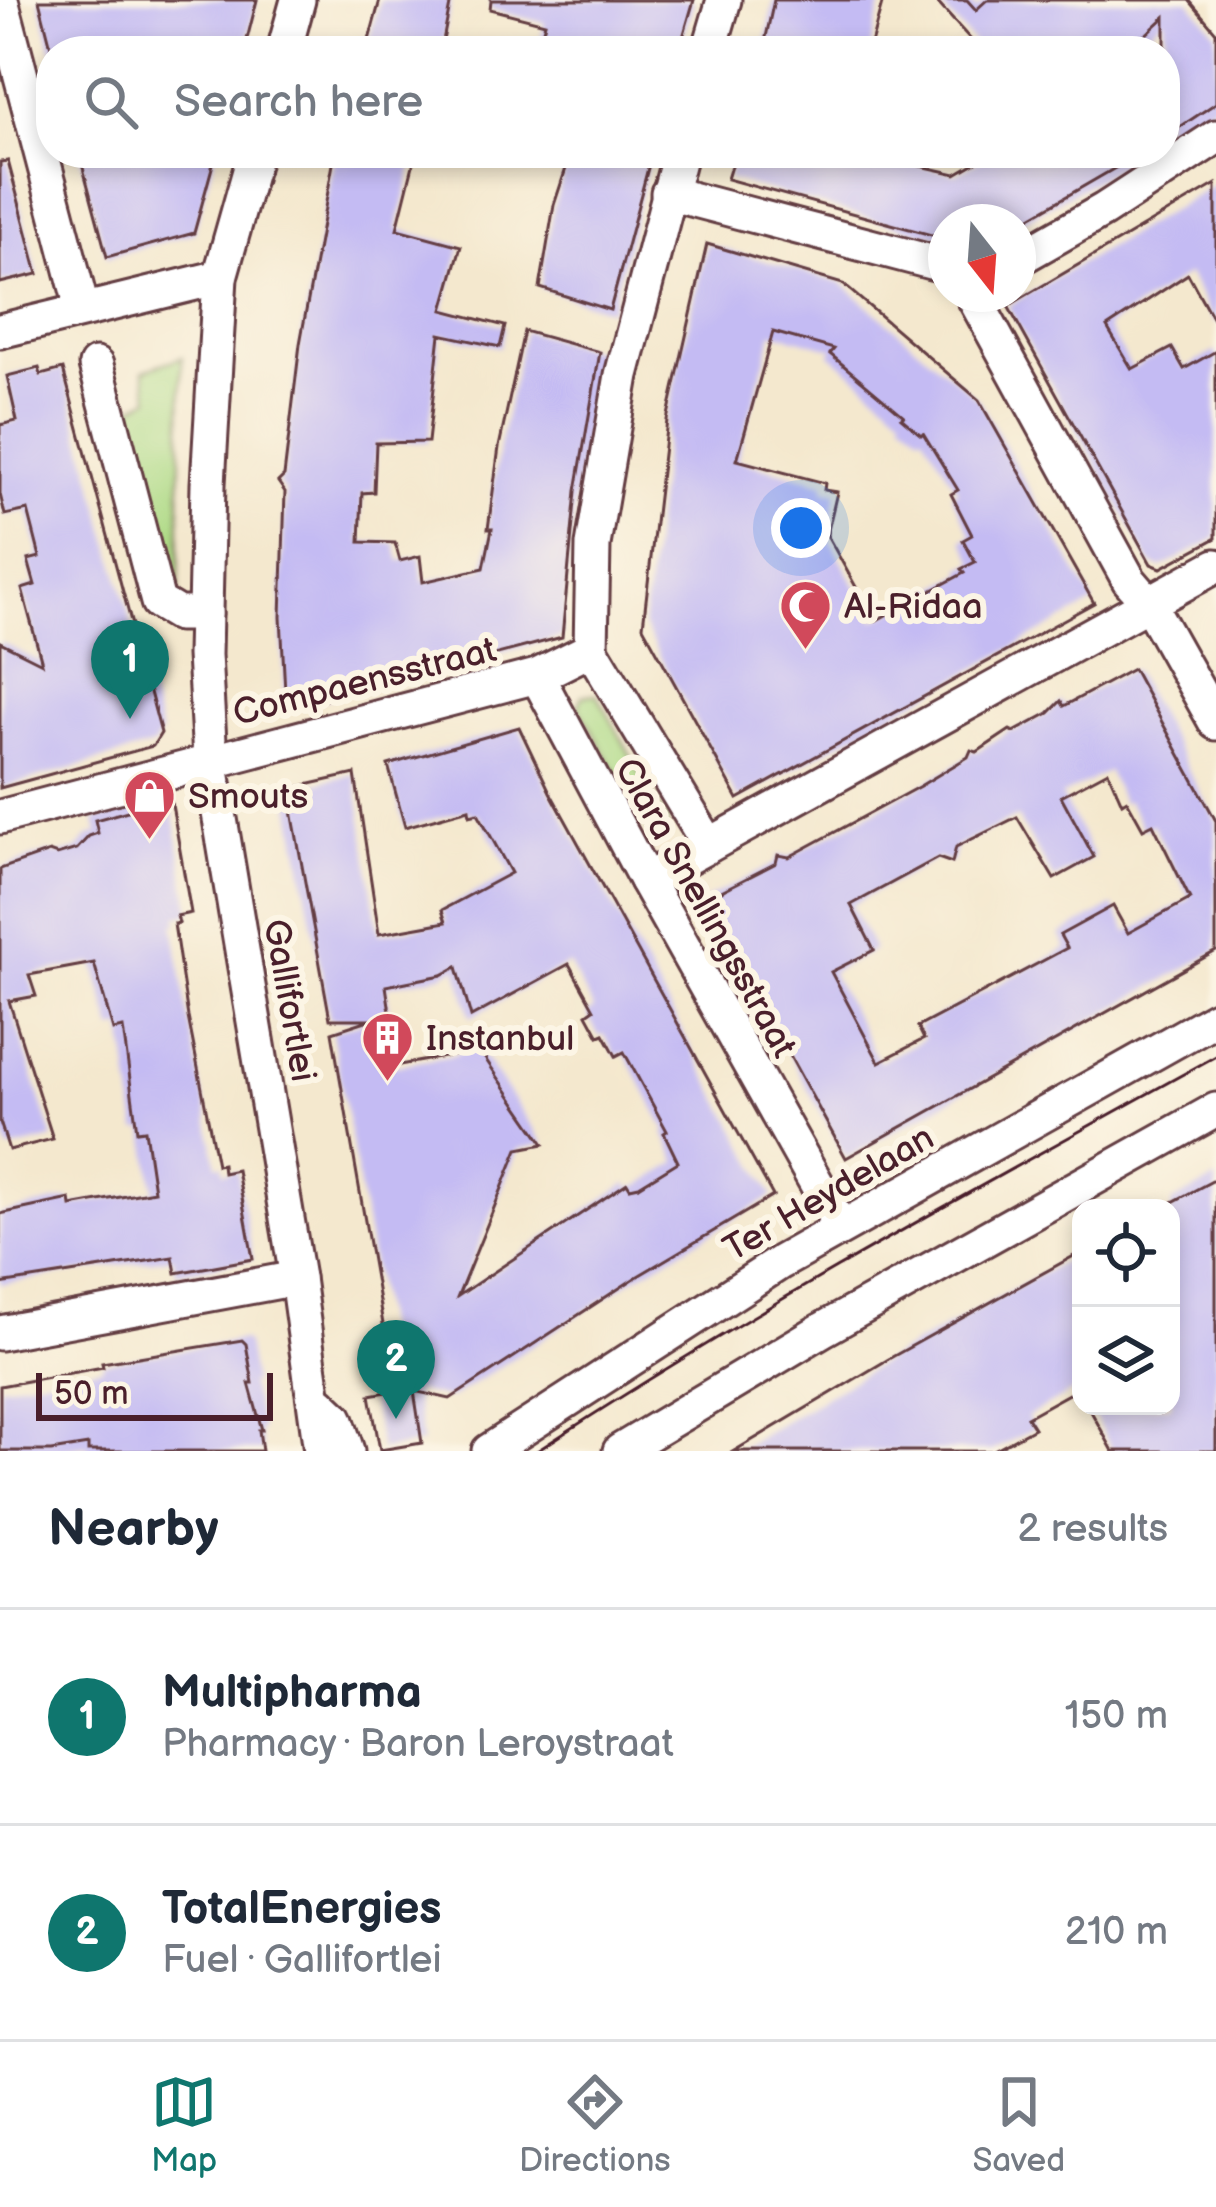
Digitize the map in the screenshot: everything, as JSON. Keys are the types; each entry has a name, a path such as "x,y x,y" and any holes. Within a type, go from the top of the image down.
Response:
{"street":[{"path":"2,0 36,131"},
{"path":"288,36 298,0"},
{"path":"713,36 724,0"},
{"path":"1180,160 1216,137"},
{"path":"46,168 82,308"},
{"name":"Gallifortlei","path":"251,168 220,277 205,614 210,759 297,1277 321,1451"},
{"path":"537,676 591,649 597,521 622,375 676,168"},
{"path":"1036,249 1168,168"},
{"path":"668,193 928,261"},
{"path":"0,331 220,277"},
{"path":"982,312 1129,580 1148,602 1216,723"},
{"path":"96,364 158,602 178,614 205,614"},
{"path":"646,880 1216,566"},
{"name":"Clara Snellingsstraat","path":"591,649 709,845"},
{"name":"Clara Snellingsstraat","path":"537,676 841,1227"},
{"name":"Compaensstraat","path":"0,817 537,676"},
{"name":"Ter Heydelaan","path":"489,1451 662,1336 841,1227 1216,1018"},
{"path":"620,1451 822,1330 1216,1110"},
{"path":"0,1333 297,1277"},
{"name":"Gallifortlei","path":"315,1398 335,1418 347,1451"}],"green space":[{"path":"182,357 179,593 128,409 150,398 144,370"},
{"path":"597,694 668,823 662,835 650,833 578,705 583,695"}],"building":[{"path":"39,0 257,0 248,36 48,36"},
{"path":"380,0 451,0 444,36 370,36"},
{"path":"491,0 694,0 683,36 541,36 545,23 490,9"},
{"path":"774,0 883,0 873,36 766,36"},
{"path":"935,0 967,0 976,10 987,0 1189,0 1216,32 1216,103 1180,127 1180,36 1165,36 1165,17 1144,36 967,36"},
{"path":"8,161 38,274 0,283 0,162"},
{"path":"83,168 212,168 194,233 107,257"},
{"path":"332,168 412,168 397,229 461,246 443,310 505,326 500,347 440,334 428,442 376,443 374,492 362,493 360,542 395,543 400,561 420,556 423,582 484,568 499,447 524,331 600,352 576,491 562,637 286,710 281,617 285,492 278,482 284,476 300,344"},
{"path":"566,168 648,168 610,310 540,288 554,205"},
{"path":"730,168 930,168 956,174 966,168 1115,168 1036,214 1036,204 928,204 928,234 727,179"},
{"path":"1216,184 1216,325 1188,274 1107,327 1132,369 1172,348 1184,369 1216,351 1216,538 1161,568 1151,564 1011,312 1036,312 1036,290"},
{"path":"707,244 843,284 979,400 1094,603 738,799 643,626 667,420","holes":["773,332 834,349 830,354 923,433 958,490 951,494 972,535 963,540 975,562 961,569 964,573 875,621 827,535 837,492 824,490 825,483 737,460"]},
{"path":"39,368 41,375 63,369 161,733 153,746 0,788 0,642 42,663 22,589 35,585 28,560 40,557 28,510 5,515 0,494 0,425 17,421 7,376"},
{"path":"1133,669 1216,821 1216,951 846,1158 704,900 776,863 778,855 789,857 920,786 968,757 971,750 977,752 1010,730 1049,713 1061,701 1064,706","holes":["1108,771 1122,803 1127,800 1143,829 1153,824 1190,899 1128,933 1113,906 1060,935 1067,948 918,1027 924,1039 879,1062 831,972 874,950 851,905 938,858 952,863 956,847 1017,817 1054,879 1094,857 1061,796"]},
{"path":"519,727 550,792 773,1196 638,1276 450,1399 414,1391 422,1443 380,1450 370,1395 404,1389 394,1387 332,1032 372,1019 330,1019 288,789 355,774 379,934 446,922 442,910 511,873 478,813 470,815 469,809 405,827 388,765","holes":["569,964 594,1009 587,1014 599,1036 604,1034 616,1056 624,1052 667,1131 678,1162 639,1186 630,1188 627,1183 458,1296 518,1149 544,1144 475,1044 455,1055 394,1066 385,1013 390,1012 386,986 442,975 457,967 471,1017"]},
{"path":"171,799 191,913 177,916 179,923 174,924 188,1017 217,1165 222,1164 223,1173 237,1170 253,1259 176,1273 173,1257 0,1284 0,1214 70,1199 71,1206 154,1191 145,1130 137,1131 123,1028 113,1030 94,963 29,975 36,996 9,1001 53,1139 9,1150 0,1122 0,869 49,852 57,855 77,849 98,833 95,820"},
{"path":"1216,1179 1216,1451 1113,1451 1093,1415 1180,1415 1178,1199"},
{"path":"1072,1257 1072,1392 1027,1417 1034,1428 992,1451 734,1451"},
{"path":"242,1340 262,1430 262,1451 88,1451 88,1445 0,1451 0,1386"}],"tram line":[{"path":"537,1451 787,1296 1216,1056"}],"place":[{"name":"Al-Ridaa","path":"805,651"},
{"name":"Multipharma","path":"130,719"},
{"name":"Smouts","path":"149,841"},
{"name":"Instanbul","path":"387,1083"},
{"name":"TotalEnergies","path":"396,1419"}]}
